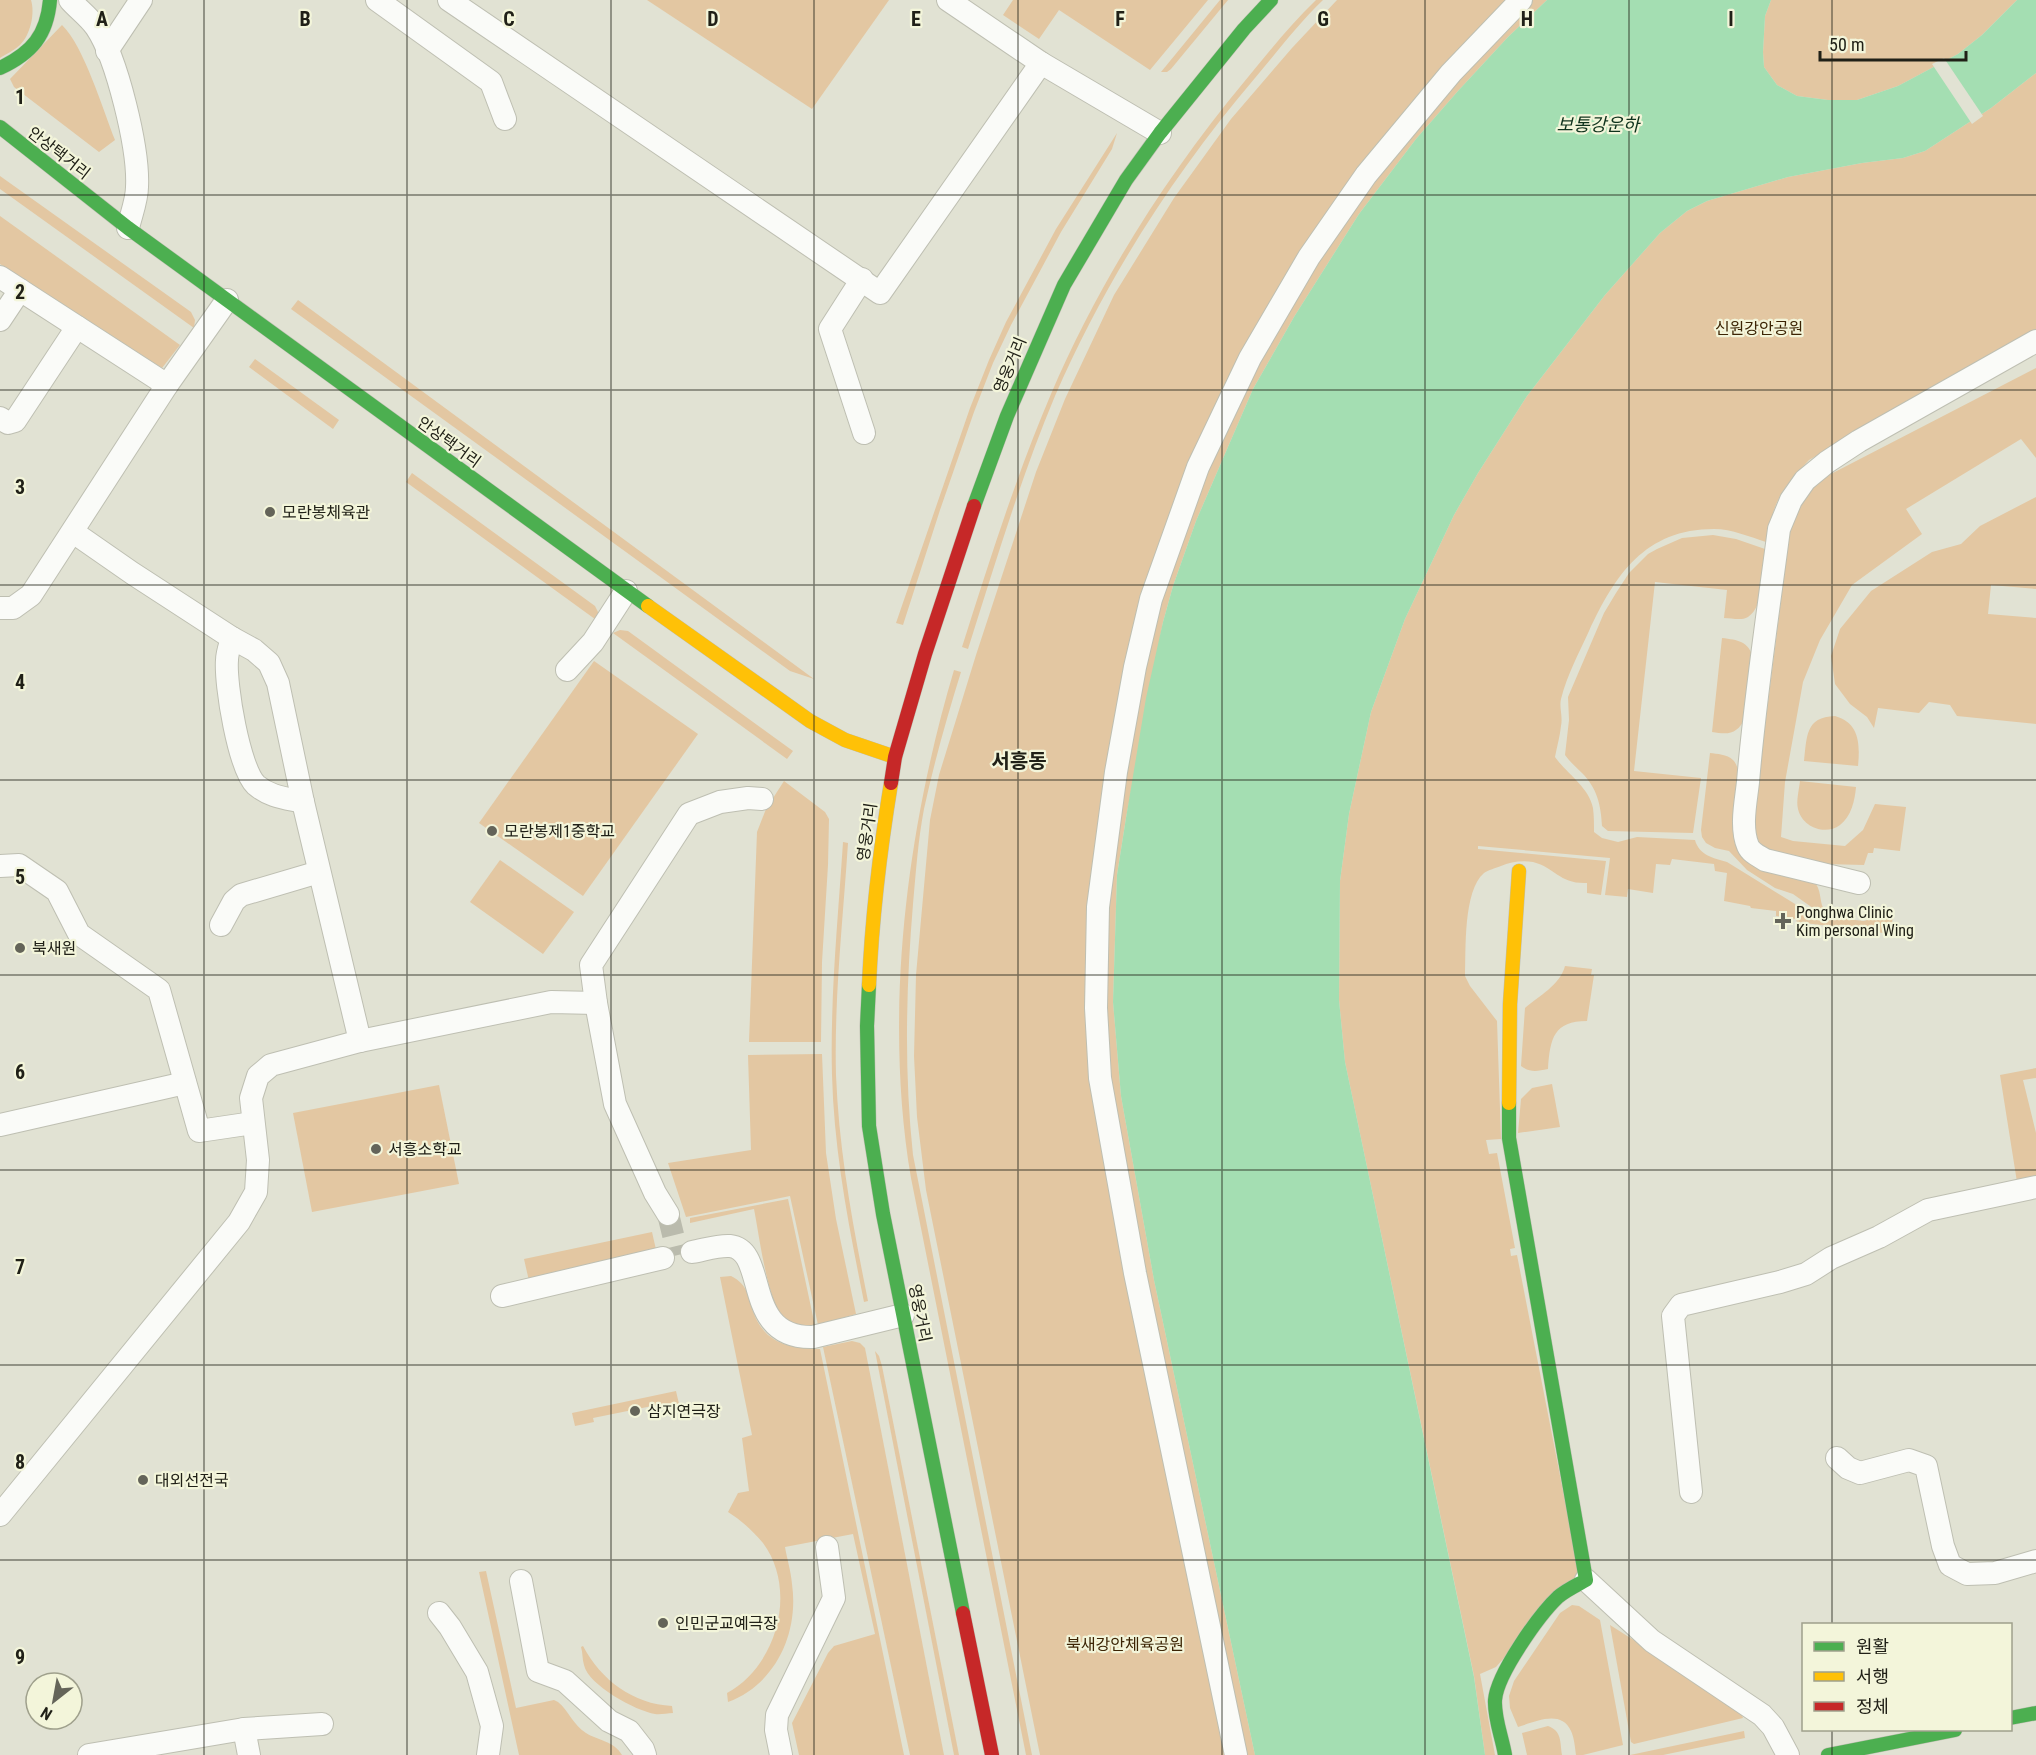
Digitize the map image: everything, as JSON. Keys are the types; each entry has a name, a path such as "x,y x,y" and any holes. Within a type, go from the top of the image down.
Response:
{"main road":[{"path":"0,68 17,61 36,45 50,14 50,0"},
{"name":"영웅거리","path":"992,1755 883,1214 869,1126 867,1026 870,939 880,851 895,757 925,654 966,525 1007,416 1044,327 1064,285 1126,180 1160,133 1230,46 1271,0"},
{"name":"안상택거리","path":"0,127 128,228 626,591 810,721 845,740 895,757"},
{"path":"1505,1755 1494,1698 1499,1683 1510,1661 1547,1611 1560,1596 1586,1580 1509,1138 1508,1082 1512,948 1520,871"},
{"path":"2012,1718 2036,1713"},
{"path":"1828,1755 1950,1731"}],"street":[{"path":"70,0 96,27 117,76 132,137 137,188 128,228"},
{"path":"107,51 141,0"},
{"path":"377,0 491,82 505,119"},
{"path":"449,0 880,292 1041,63"},
{"path":"948,0 1041,63 1160,133"},
{"path":"1236,1755 1136,1273 1100,1078 1096,1008 1098,907 1116,772 1135,667 1151,598 1198,467 1250,358 1309,257 1366,175 1450,73 1521,0"},
{"path":"0,144 45,164"},
{"path":"0,277 166,385"},
{"path":"862,279 830,329 864,433"},
{"path":"0,320 20,290"},
{"path":"0,608 13,608 31,595 166,385 227,300"},
{"path":"0,418 8,423 15,421 77,327"},
{"path":"1858,883 1765,860 1754,854 1748,847 1745,836 1744,823 1751,750 1779,529 1791,500 1805,480 1827,462 1858,441 2036,341"},
{"path":"73,532 132,573 254,650 269,663 278,683 319,872 360,1041"},
{"path":"567,670 593,642 626,591"},
{"path":"232,638 227,658 227,686 245,768 254,783 270,795 303,802"},
{"path":"669,1214 655,1193 615,1104 591,965 690,814 720,802 748,798 762,800"},
{"path":"0,866 19,865 57,891 79,934 159,990 199,1131 253,1123"},
{"path":"221,925 234,901 241,895 319,872"},
{"path":"0,1515 239,1222 256,1192 258,1160 251,1098 258,1076 271,1065 360,1041 551,1002 596,1003"},
{"path":"0,1125 185,1083"},
{"path":"1691,1491 1673,1316 1681,1305 1806,1274 1831,1258 1879,1237 1928,1210 2036,1187"},
{"path":"692,1252 730,1246 740,1250 749,1260 761,1302 770,1320 785,1332 798,1338 813,1337 903,1315"},
{"path":"502,1296 663,1258"},
{"path":"1837,1458 1848,1468 1860,1473 1909,1460 1926,1466 1943,1546 1950,1564 1967,1574 1995,1573 2036,1561"},
{"path":"781,1755 776,1730 777,1715 834,1598 827,1547"},
{"path":"1586,1580 1652,1641 1762,1715 1773,1727 1788,1755"},
{"path":"521,1581 538,1671 565,1681 609,1721 629,1731 644,1749 645,1755"},
{"path":"439,1614 450,1627 477,1672 492,1726 488,1755"},
{"path":"89,1755 127,1752 244,1729 322,1724"},
{"path":"244,1729 249,1755"}],"green space":[{"path":"0,0 31,0 33,11 24,40 16,49 0,58"},
{"path":"647,0 889,0 812,109"},
{"path":"1013,0 1208,0 1150,70 1059,10 1039,39 1003,15"},
{"path":"1220,0 1228,0 1171,69 1161,72"},
{"path":"1316,0 1323,0 1296,28 1225,114 1169,190 1096,311 1055,396 1009,521 968,649 962,647 1026,456 1051,394 1090,311 1161,192 1215,118 1270,50"},
{"name":"북새강안체육공원","path":"1337,0 1547,0 1508,37 1458,91 1416,139 1359,214 1294,317 1253,389 1196,521 1173,586 1163,622 1126,818 1117,875 1113,1002 1121,1096 1154,1280 1255,1755 1040,1755 926,1190 917,1117 914,1056 916,975 930,820 939,775 1036,472 1065,399 1114,295 1174,198 1231,119"},
{"path":"1771,0 2017,0 1982,35 1958,54 1898,86 1857,100 1828,100 1797,96 1777,85 1764,67 1765,16"},
{"path":"62,25 85,63 115,140 99,152 14,87 10,79"},
{"name":"신원강안공원","path":"2036,73 2036,330 1809,460 1791,480 1780,497 1772,516 1766,542 1721,529 1690,531 1669,537 1635,559 1610,591 1599,611 1574,664 1561,699 1560,734 1555,757 1587,793 1593,808 1594,832 1602,838 1618,842 1637,837 1695,840 1707,855 1727,862 1813,915 1864,921 1872,912 1893,915 1891,934 1797,922 1796,919 1776,916 1776,911 1724,901 1727,873 1715,871 1714,864 1672,859 1670,865 1656,864 1653,893 1628,889 1627,897 1605,895 1610,858 1478,846 1478,849 1606,861 1601,895 1587,893 1587,883 1570,881 1533,862 1512,862 1484,873 1472,893 1469,907 1465,976 1497,1021 1501,1139 1486,1140 1489,1154 1497,1153 1515,1248 1510,1249 1511,1256 1517,1255 1579,1573 1496,1667 1480,1674 1495,1755 1485,1755 1474,1676 1345,1062 1339,1000 1340,881 1349,814 1371,712 1405,619 1454,515 1478,473 1527,396 1605,295 1660,233 1687,211 1707,201 1788,177 1903,158 1925,151 1991,108"},
{"path":"1117,133 1112,149 1061,232 993,363 940,510 903,625 896,623 970,408 1006,322 1056,229"},
{"path":"0,176 191,312 195,320 194,328 0,189"},
{"path":"0,216 180,345 162,368 0,264"},
{"path":"298,300 814,679 790,671 291,309"},
{"path":"255,359 339,420 333,429 249,367"},
{"path":"2036,368 2036,458 2021,439 1906,509 1922,534 1852,585 1820,640 1803,682 1785,782 1781,837 1793,841 1845,846 1863,830 1875,804 1906,807 1900,851 1874,848 1873,853 1868,853 1864,865 1824,864 1762,848 1756,835 1754,813 1790,529 1805,494 1829,475"},
{"path":"412,473 595,606 599,614 599,622 406,482"},
{"path":"2036,497 2036,589 1991,585 1988,614 2036,618 2036,724 1957,716 1950,705 1929,702 1919,713 1878,708 1874,728 1867,717 1850,704 1835,684 1831,656 1840,629 1871,591 1932,552 1961,544 1980,526"},
{"path":"1713,535 1736,539 1765,549 1758,604 1748,617 1724,618 1727,590 1655,582 1634,771 1701,778 1693,833 1608,831 1602,826 1601,811 1595,791 1565,755 1569,720 1568,697 1604,613 1629,573 1648,554 1657,549 1682,538"},
{"path":"620,630 628,631 793,751 787,759 613,633"},
{"path":"1722,638 1742,642 1753,657 1746,717 1736,730 1724,733 1712,732"},
{"path":"594,661 698,734 583,896 479,823"},
{"path":"954,670 961,672 928,792 916,868 908,998 907,1061 910,1124 913,1155 1032,1755 1026,1755 911,1178 903,1115 899,1051 904,921 912,857 924,793"},
{"path":"1835,716 1843,719 1854,729 1859,750 1858,766 1804,761 1807,736 1813,724 1825,717"},
{"path":"1710,753 1728,757 1737,766 1740,798 1735,840 1816,884 1825,911 1817,911 1793,894 1775,888 1747,870 1729,851 1706,843 1701,830"},
{"path":"784,781 825,812 829,819 822,962 821,1042 749,1042 757,832 766,809"},
{"path":"1800,781 1856,787 1852,808 1844,822 1834,828 1821,830 1804,821 1797,806"},
{"path":"843,842 848,843 838,988 836,1075 843,1161 868,1301 864,1302 839,1161 833,1104 833,988"},
{"path":"500,860 574,912 543,954 470,902"},
{"path":"1565,966 1592,969 1591,975 1594,975 1587,1021 1567,1024 1556,1033 1550,1048 1548,1069 1528,1070 1521,1066 1525,1008 1559,979"},
{"path":"822,1054 826,1153 836,1219 856,1314 818,1325 790,1196 686,1217 668,1163 751,1150 748,1055"},
{"path":"2036,1068 2036,1078 2023,1080 2036,1133 2036,1179 2017,1182 2000,1075"},
{"path":"1552,1084 1560,1127 1518,1133 1521,1099 1532,1088"},
{"name":"서흥소학교","path":"439,1085 459,1184 312,1212 293,1113"},
{"path":"788,1199 815,1326 794,1324 780,1314 770,1287 754,1209 690,1223 690,1218"},
{"path":"652,1232 657,1254 529,1281 524,1259"},
{"path":"731,1276 745,1288 754,1314 765,1332 790,1346 820,1349 904,1755 799,1755 792,1723 828,1653 834,1646 875,1634 853,1534 785,1547 793,1602 792,1621 781,1655 759,1683 745,1694 728,1702 727,1693 744,1681 759,1665 770,1646 777,1626 780,1604 779,1582 774,1562 763,1543 747,1526 728,1512 738,1493 749,1491 742,1438 752,1435 720,1277"},
{"path":"852,1341 860,1343 865,1348 944,1755 910,1755 823,1347"},
{"path":"875,1351 882,1366 959,1755 954,1755"},
{"path":"676,1391 679,1404 663,1407 662,1404 593,1418 594,1422 575,1426 572,1413"},
{"path":"486,1571 516,1708 554,1700 582,1730 611,1744 622,1755 519,1755 479,1572"},
{"path":"1572,1605 1579,1606 1600,1620 1623,1745 1583,1755 1576,1755 1571,1731 1561,1720 1540,1720 1518,1727 1510,1708 1509,1696 1514,1681 1560,1613"},
{"path":"1610,1625 1734,1704 1740,1710 1743,1718 1634,1744 1631,1742"},
{"path":"583,1646 599,1669 620,1688 644,1701 672,1706 673,1713 647,1712 603,1689 587,1673 581,1647"},
{"path":"1548,1726 1558,1734 1562,1755 1527,1755 1522,1733"},
{"path":"1744,1731 1745,1738 1663,1755 1630,1755"}],"water":[{"name":"보통강운하","path":"1547,0 1771,0 1765,16 1764,67 1777,85 1797,96 1828,100 1857,100 1898,86 1958,54 1982,35 2017,0 2036,0 2036,73 1991,108 1925,151 1903,158 1788,177 1707,201 1687,211 1660,233 1605,295 1527,396 1454,515 1405,619 1371,712 1349,814 1340,881 1339,1000 1345,1062 1474,1677 1485,1755 1255,1755 1154,1280 1121,1096 1113,1002 1117,875 1126,818 1146,698 1173,586 1196,521 1253,389 1294,317 1359,214 1416,139 1458,91 1508,37"}],"pier":[{"path":"1944,58 1983,116 1972,124 1932,64"}],"tunnel":[{"path":"668,1214 678,1255"}],"traffic: fast":[{"path":"0,68 21,56 36,42 45,23 50,0"},
{"path":"974,506 1007,416 1064,285 1126,180 1160,133 1244,29 1271,0"},
{"path":"0,127 128,228 648,606"},
{"path":"869,985 867,1026 869,1126 883,1214 963,1613"},
{"path":"1505,1755 1495,1707 1503,1675 1530,1631 1550,1606 1561,1594 1586,1580 1509,1138 1509,1103"},
{"path":"2012,1718 2036,1713"},
{"path":"1828,1755 1950,1731"}],"traffic: slow":[{"path":"648,606 810,721 845,740 895,757"},
{"path":"869,985 877,884 891,783"},
{"path":"1509,1103 1510,1004 1519,871"}],"traffic: jam":[{"path":"891,783 895,757 925,654 974,506"},
{"path":"963,1613 992,1755"}],"place":[{"name":"모란봉체육관","path":"270,512"},
{"name":"모란봉제1중학교","path":"492,831"},
{"name":"Ponghwa Clinic Kim personal Wing","path":"1783,921"},
{"name":"북새원","path":"20,948"},
{"name":"서흥소학교","path":"376,1149"},
{"name":"삼지연극장","path":"635,1411"},
{"name":"대외선전국","path":"143,1480"},
{"name":"인민군교예극장","path":"663,1623"}],"district":[{"name":"서흥동","path":"1019,761"}]}
